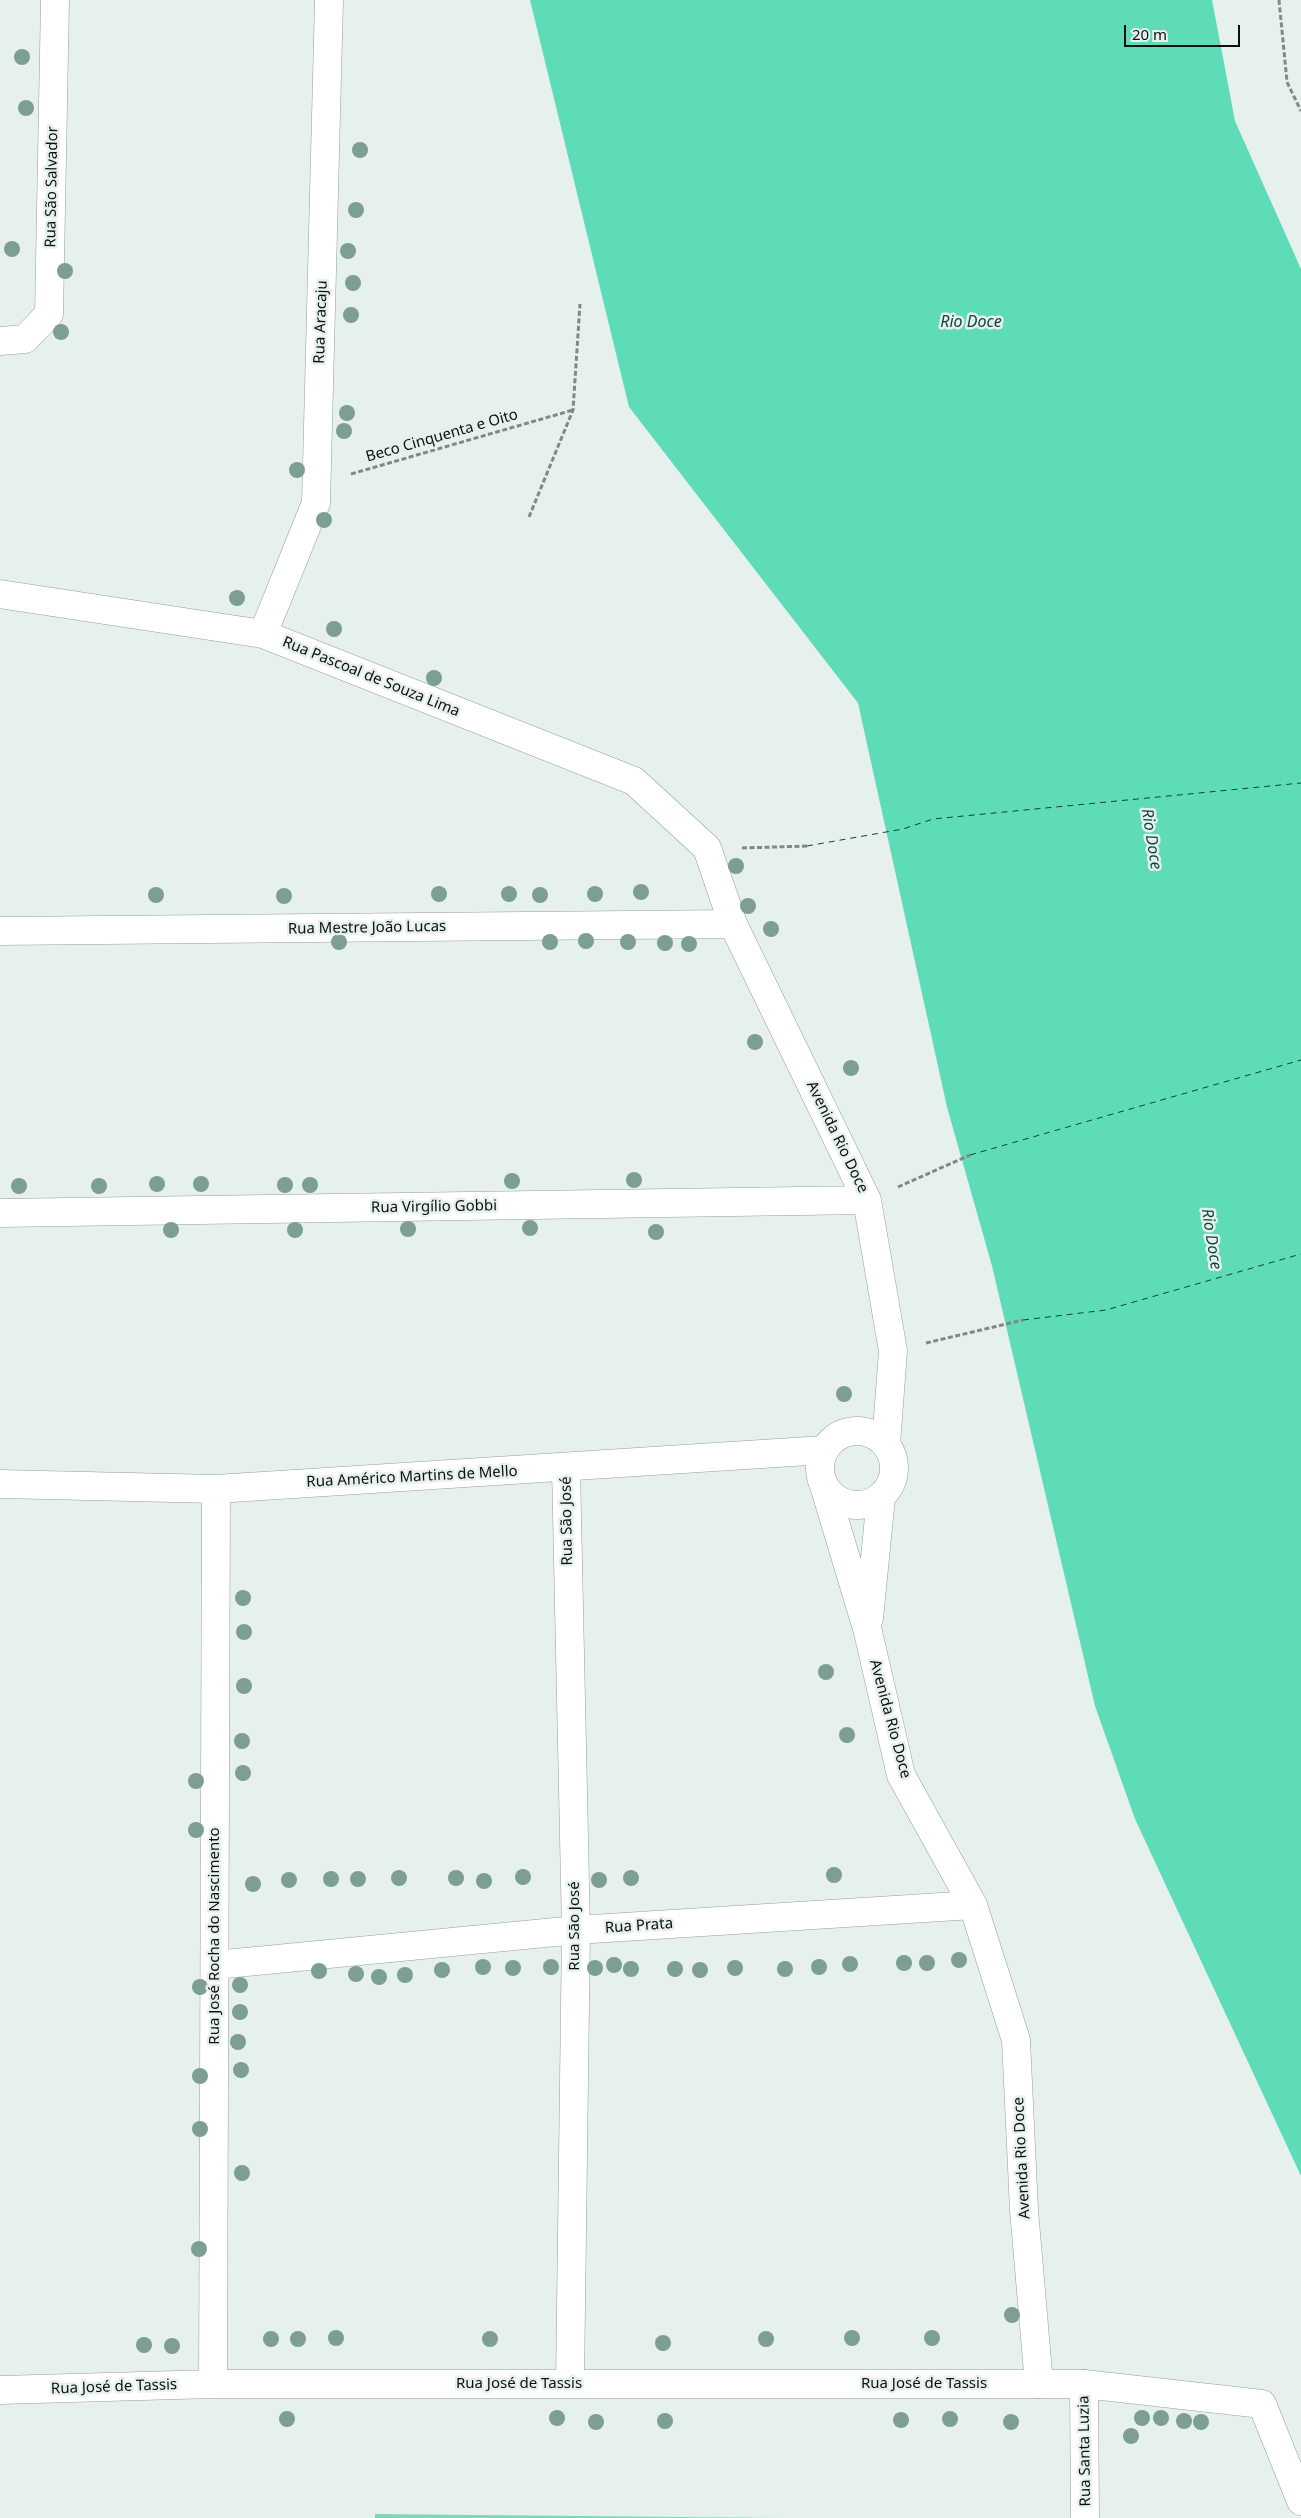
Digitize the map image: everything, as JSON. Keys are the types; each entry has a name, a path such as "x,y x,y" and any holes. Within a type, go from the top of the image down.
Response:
{"street":[{"name":"Rua São Salvador","path":"0,342 24,339 49,314 55,0"},
{"name":"Rua Aracaju","path":"263,634 316,503 329,0"},
{"name":"Rua Pascoal de Souza Lima","path":"0,594 263,634 634,781 707,848"},
{"name":"Avenida Rio Doce","path":"707,848 733,924 867,1200 892,1351 886,1444 893,1457 895,1472 890,1485 881,1497 868,1632"},
{"name":"Rua Mestre João Lucas","path":"0,932 733,924"},
{"name":"Rua Virgílio Gobbi","path":"0,1213 867,1200"},
{"path":"824,1450 834,1439 846,1432 861,1431 875,1435 886,1444"},
{"name":"Avenida Rio Doce","path":"824,1450 820,1464 822,1479 868,1632 901,1775 974,1905 1016,2040 1024,2210 1039,2384"},
{"name":"Rua Américo Martins de Mello","path":"0,1484 216,1489 824,1450"},
{"name":"Rua São José","path":"566,1468 576,1930 570,2384"},
{"path":"822,1479 828,1492 840,1501 854,1505 868,1504 881,1497"},
{"name":"Rua José Rocha do Nascimento","path":"213,2384 216,1489"},
{"name":"Rua Prata","path":"215,1965 576,1930 974,1905"},
{"name":"Rua José de Tassis","path":"0,2390 213,2384 1039,2384"},
{"path":"1039,2384 1084,2384 1262,2404 1301,2501"},
{"name":"Rua Santa Luzia","path":"1084,2384 1085,2518"}],"path":[{"path":"1278,0 1287,82 1301,111"},
{"path":"529,517 573,410 580,304"},
{"name":"Beco Cinquenta e Oito","path":"316,484 573,410"},
{"path":"707,848 807,846"},
{"path":"867,1200 970,1155"},
{"path":"892,1351 1023,1320"}],"shaded area":[{"path":"375,2514 781,2518 375,2518"}],"water":[{"name":"Rio Doce","path":"530,0 1212,0 1235,121 1301,269 1301,2176 1135,1819 1095,1706 992,1266 947,1107 858,703 629,407"}],"ferry route":[{"path":"807,846 903,829 933,819 1301,783"},
{"path":"970,1155 1301,1060"},
{"path":"1023,1320 1106,1310 1301,1254"}]}
